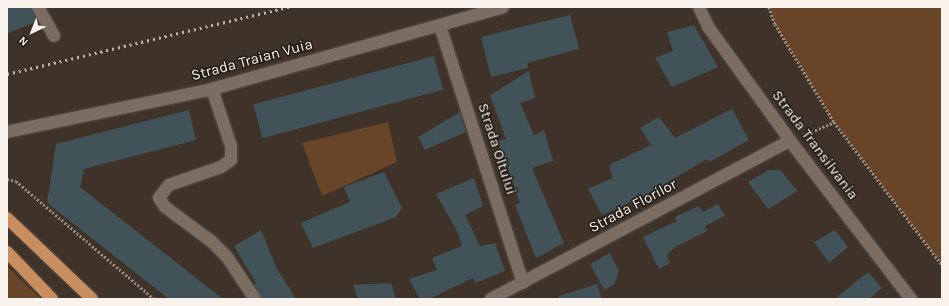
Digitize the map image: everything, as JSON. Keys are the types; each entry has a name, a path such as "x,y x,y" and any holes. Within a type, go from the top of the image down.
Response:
{"main road":[{"path":"7,218 92,299"},
{"path":"7,252 52,299"}],"street":[{"path":"38,7 54,36"},
{"name":"Strada Traian Vuia","path":"7,132 212,89 440,26 502,7"},
{"name":"Strada Transilvania","path":"699,7 709,28 790,141 911,299"},
{"name":"Strada Oltului","path":"440,26 523,283"},
{"path":"212,89 231,146 231,160 221,167 169,185 159,198 165,207 211,241 227,257 255,299"},
{"name":"Strada Florilor","path":"491,299 790,141"}],"path":[{"path":"769,7 775,24 834,122 942,265"},
{"path":"790,141 834,122"},
{"path":"7,179 16,181 154,299"}],"shaded area":[{"path":"770,7 942,7 942,265 834,122 775,24"},
{"path":"388,122 397,162 322,196 302,143"},
{"path":"7,266 41,299 7,299"}],"building":[{"path":"7,7 31,7 37,22 7,33"},
{"path":"570,15 579,49 527,63 528,68 491,77 481,37"},
{"path":"694,25 718,67 672,87 655,58 673,51 667,32"},
{"path":"434,56 443,90 262,138 253,104"},
{"path":"529,71 535,98 520,103 534,135 544,130 553,161 532,168 564,243 536,258 515,205 520,203 498,141 506,139 490,95"},
{"path":"732,109 749,140 709,162 707,159 650,193 602,215 588,189 613,178 609,165 651,145 640,128 659,117 675,138"},
{"path":"189,110 196,140 84,169 80,187 223,299 169,299 47,203 56,144"},
{"path":"460,112 466,132 425,150 418,137"},
{"path":"769,170 780,170 798,191 768,209 748,182"},
{"path":"384,172 402,208 396,217 313,248 301,223 350,202 344,187"},
{"path":"474,178 483,206 465,215 480,246 495,243 505,271 475,283 473,278 429,299 420,299 409,279 437,270 432,258 462,246 456,229 436,194"},
{"path":"718,204 725,216 705,226 707,231 675,247 667,255 670,263 659,269 643,237 677,221 675,217 699,206 703,212"},
{"path":"261,230 277,269 296,299 262,299 254,284 256,283 234,246"},
{"path":"835,230 848,247 829,263 814,242"},
{"path":"610,253 619,271 614,285 604,290 590,264"},
{"path":"868,272 882,288 869,299 835,299"},
{"path":"391,283 396,299 358,299 353,285"},
{"path":"597,284 602,299 559,299 559,296"}],"railway":[{"path":"7,74 289,7"}]}
